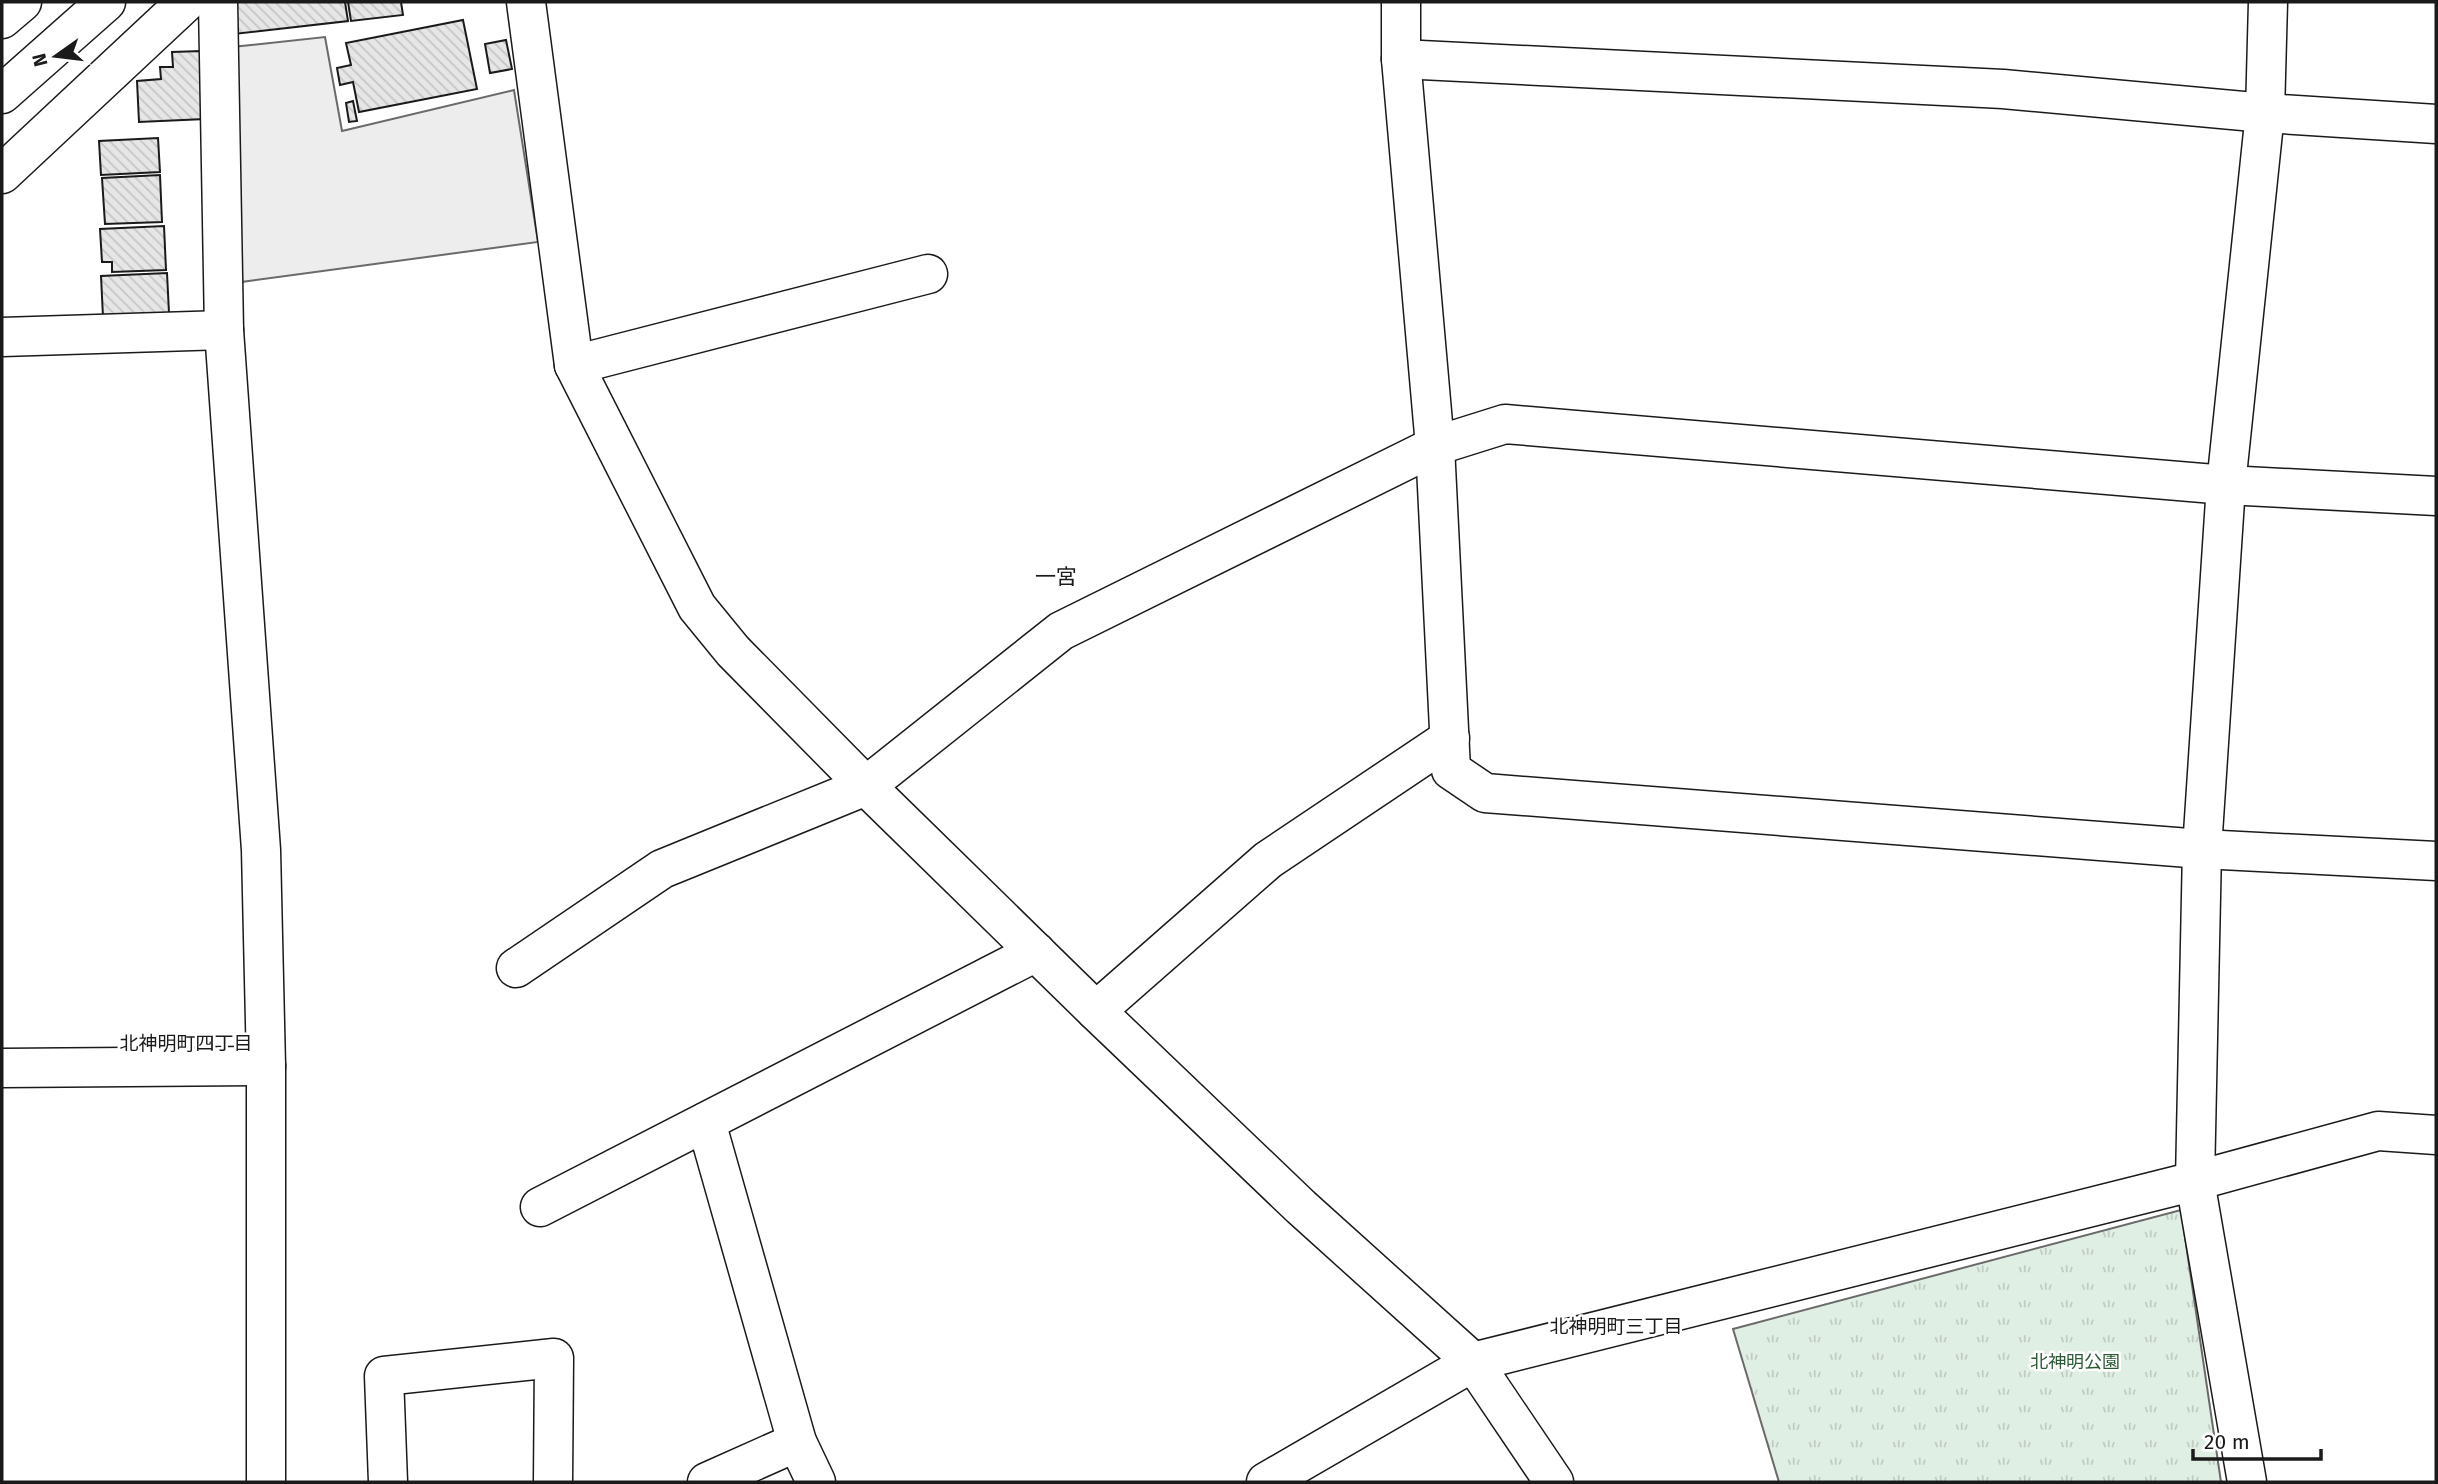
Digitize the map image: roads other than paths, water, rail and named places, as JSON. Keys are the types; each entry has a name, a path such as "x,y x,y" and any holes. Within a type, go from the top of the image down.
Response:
{"main road":[{"path":"2,19 22,2"},
{"path":"2,93 106,2"},
{"path":"2,174 186,2"},
{"path":"218,2 224,330 261,850 266,1066 266,1482"},
{"path":"526,2 574,365 697,607 733,651 866,786 1096,1011 1301,1207 1473,1362 1554,1482"},
{"path":"1401,2 1401,60 1435,446 1451,769 1485,793 2202,849 2436,861"},
{"path":"2247,1482 2195,1181 2202,849 2225,485 2265,113 2268,2"},
{"path":"1401,60 2003,89 2265,113 2436,124"},
{"path":"574,365 928,274"},
{"path":"2,337 224,330"},
{"path":"516,968 663,869 866,786 1061,631 1435,446 1505,424 2225,485 2436,496"},
{"path":"1096,1011 1268,860 1450,738"},
{"path":"540,1207 1036,952"},
{"path":"2,1068 266,1066"},
{"path":"706,1122 797,1442 816,1482"},
{"path":"1266,1482 1473,1362 2195,1181 2378,1131 2436,1135"},
{"path":"388,1482 384,1376 554,1358 553,1482"},
{"path":"707,1482 797,1442"}],"district":[{"name":"一宮","path":"1056,577"},
{"name":"北神明町四丁目","path":"186,1043"},
{"name":"北神明町三丁目","path":"1616,1326"}],"park label":[{"name":"北神明公園","path":"2075,1362"}]}
